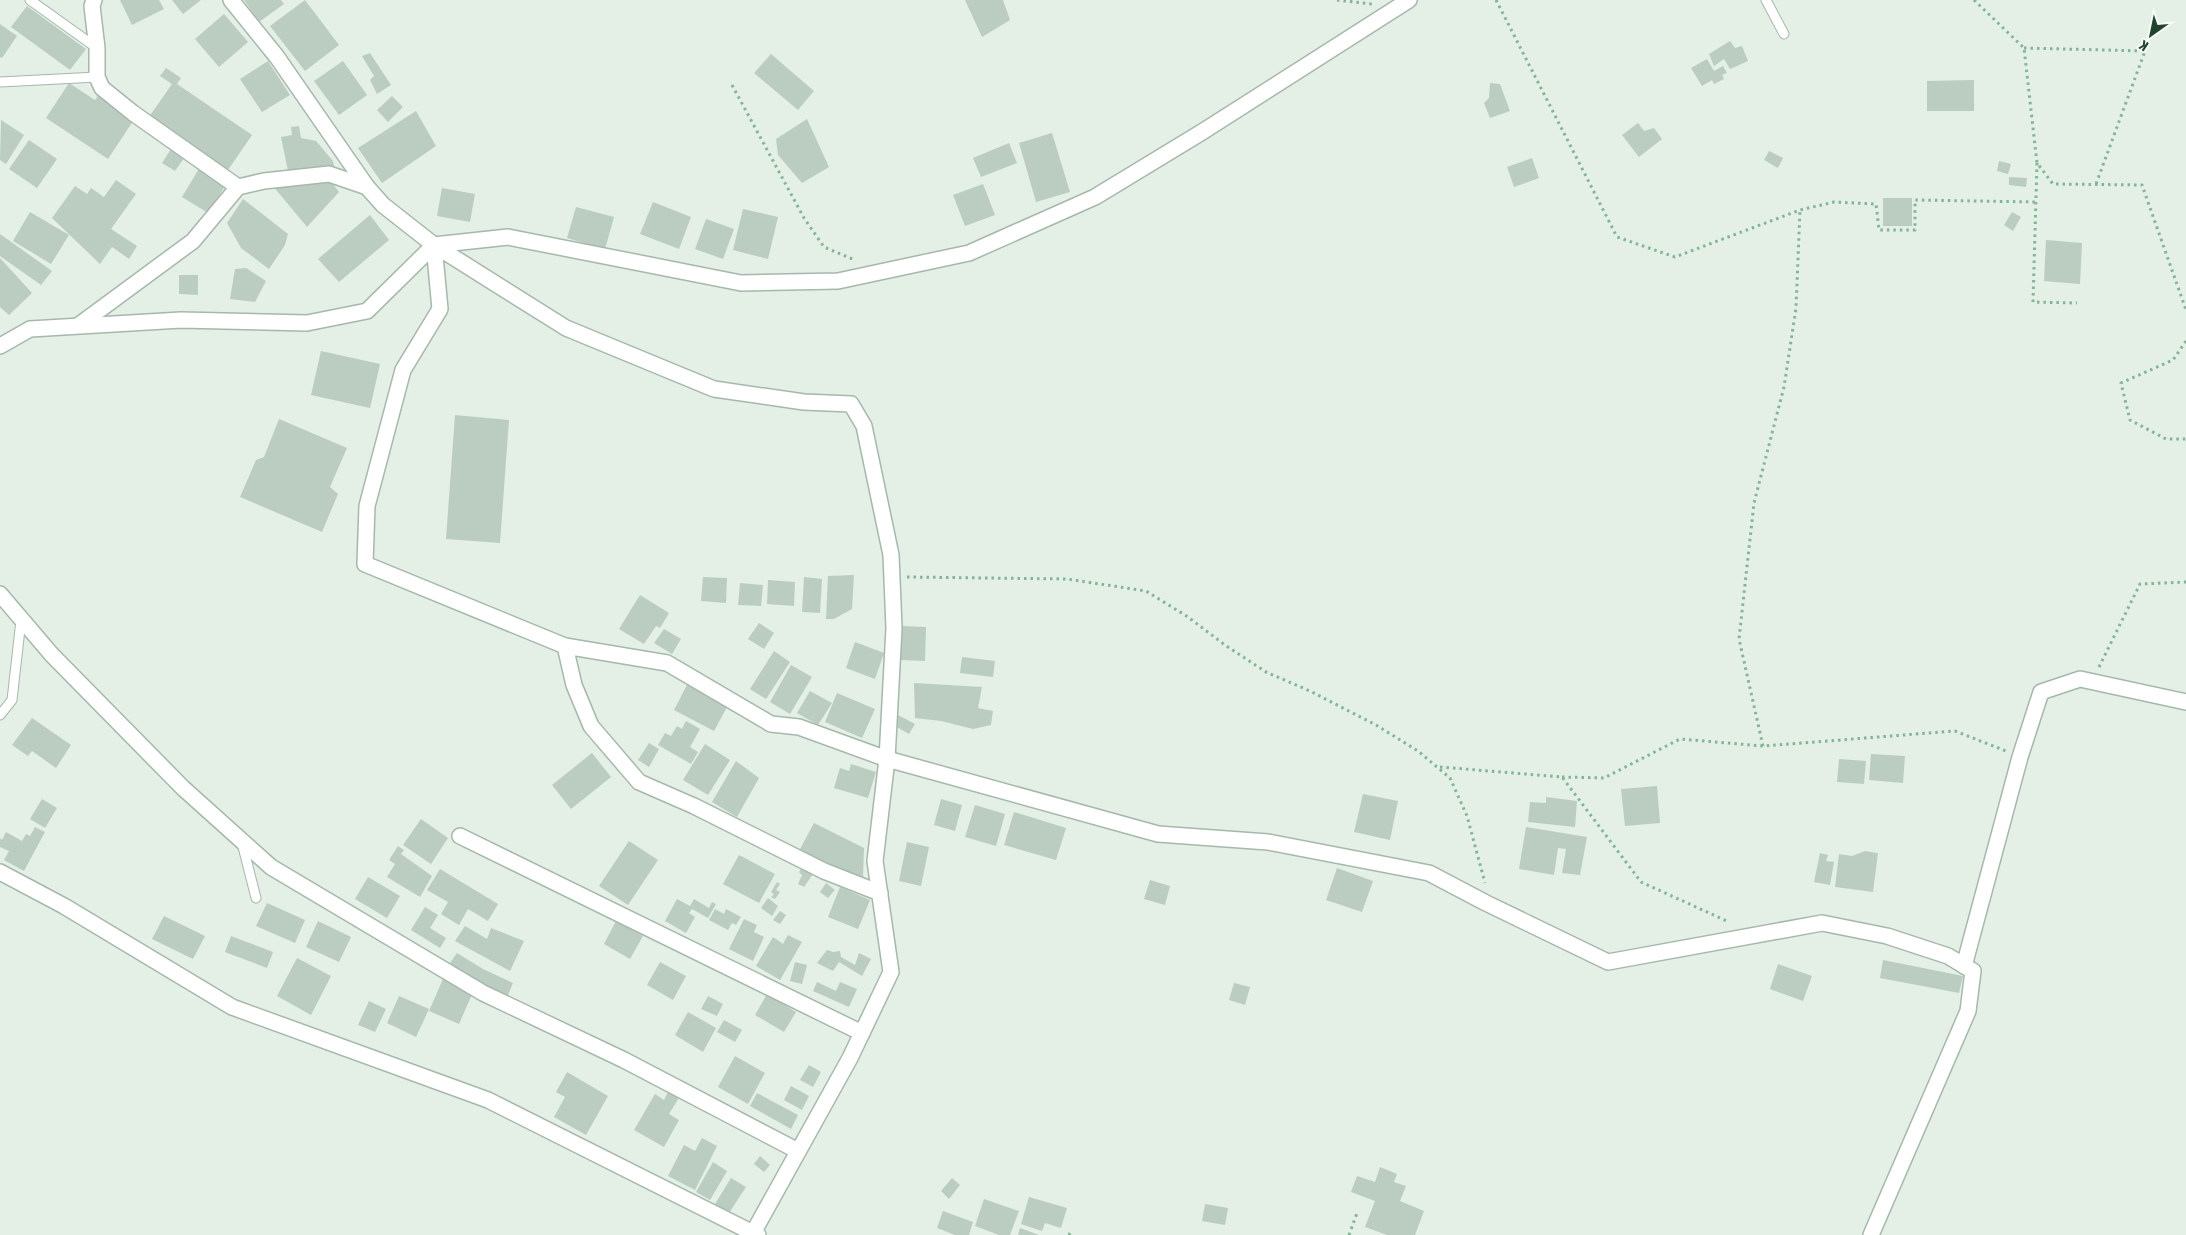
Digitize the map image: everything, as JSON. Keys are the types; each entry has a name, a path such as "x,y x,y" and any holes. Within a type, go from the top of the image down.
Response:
{"street":[{"path":"94,0 92,6 98,48 97,77 102,88 132,113 238,187"},
{"path":"0,872 64,906 232,1007 488,1100 756,1234 798,1151 862,1034 891,972 875,861 887,759 894,628 891,555 864,426 850,404 804,402 714,389 566,328 434,245 383,205 367,187 277,57 231,0"},
{"path":"0,346 30,329 181,320 307,323 367,311 434,245 508,237 740,283 838,280 969,253 1095,196 1202,132 1404,3"},
{"path":"79,325 193,241 238,187 264,181 328,174 367,187"},
{"path":"434,245 440,309 403,370 367,506 365,564 565,646 667,663 771,724 799,727 887,759 1158,834 1268,842 1430,873 1486,903 1608,962 1822,923 1887,936 1948,956 1973,971 1968,1011 1872,1235"},
{"path":"0,594 52,655 183,788 271,867 483,993 624,1060 798,1151"},
{"path":"565,646 574,685 591,726 639,782 694,806 824,871 880,893"},
{"path":"1964,966 2020,757 2041,692 2080,679 2186,702"},
{"path":"460,836 862,1034"}],"lane":[{"path":"30,0 98,48"},
{"path":"1766,0 1784,34"},
{"path":"0,82 97,77"},
{"path":"0,715 12,700 21,620"},
{"path":"241,840 256,898"}],"path":[{"path":"1337,0 1404,3"},
{"path":"1496,0 1617,237 1675,257 1800,210 1834,202 1876,204 1879,230 1915,230 1914,200 2036,202"},
{"path":"1974,0 2024,48 2037,163 2034,302 2077,303"},
{"path":"2024,48 2145,51 2096,184"},
{"path":"732,85 804,218 824,248 858,261"},
{"path":"2037,163 2053,184 2142,185 2186,310"},
{"path":"1763,746 1739,638 1754,503 1784,387 1794,317 1800,210"},
{"path":"2186,341 2173,360 2121,383 2130,420 2166,439 2186,439"},
{"path":"892,577 1067,579 1146,591 1188,617 1225,645 1266,672 1310,691 1376,725 1418,751 1450,778 1467,816 1487,890 1486,903"},
{"path":"2093,682 2140,584 2186,582"},
{"path":"1438,767 1562,777 1604,778 1680,739 1763,746 1955,731 2020,757"},
{"path":"1562,777 1642,882 1730,923"},
{"path":"1350,1235 1357,1212"}],"building":[{"path":"120,0 159,0 164,9 132,25"},
{"path":"172,0 201,0 183,14"},
{"path":"244,0 281,0 284,4 259,22"},
{"path":"305,0 339,45 305,71 270,26"},
{"path":"965,0 1003,0 1010,20 982,37"},
{"path":"27,6 86,49 70,70 11,27"},
{"path":"224,14 248,42 219,67 195,39"},
{"path":"0,24 17,36 2,58 0,57"},
{"path":"1730,41 1735,48 1742,46 1748,61 1730,69 1724,59 1714,66 1709,54"},
{"path":"370,53 391,85 377,94 370,80 374,76 362,56"},
{"path":"771,54 814,91 798,110 754,73"},
{"path":"1707,59 1714,71 1723,66 1727,73 1722,75 1724,79 1714,84 1712,80 1702,86 1691,68"},
{"path":"268,61 290,95 262,112 240,79"},
{"path":"343,61 367,95 339,115 314,81"},
{"path":"166,68 181,78 177,84 252,135 228,170 149,117 172,84 160,76"},
{"path":"1974,80 1974,111 1927,111 1927,81"},
{"path":"69,83 95,100 99,94 135,118 108,159 46,118"},
{"path":"1490,83 1500,84 1510,111 1490,118 1484,103 1489,98"},
{"path":"392,96 403,107 388,122 377,110"},
{"path":"416,111 436,146 382,183 358,148"},
{"path":"807,119 829,167 802,183 778,155 776,139"},
{"path":"1,120 24,135 6,164 0,160"},
{"path":"1638,123 1644,131 1654,128 1662,139 1639,157 1622,135"},
{"path":"299,126 301,138 316,141 333,161 335,170 289,176 281,137 292,135 291,127"},
{"path":"1052,133 1070,192 1036,202 1019,143"},
{"path":"29,140 57,159 37,188 9,169"},
{"path":"1009,143 1017,163 981,177 973,158"},
{"path":"171,149 184,158 175,171 162,163"},
{"path":"1769,151 1783,158 1778,168 1764,160"},
{"path":"1532,158 1539,178 1514,187 1507,167"},
{"path":"1999,161 2011,164 2008,174 1997,171"},
{"path":"200,167 227,183 208,213 182,197"},
{"path":"2009,177 2027,178 2026,187 2009,185"},
{"path":"116,180 136,194 111,229 137,246 129,259 112,247 100,264 52,218 75,186 87,194 91,188 104,197"},
{"path":"330,180 339,192 307,227 273,186"},
{"path":"983,184 995,215 965,226 953,195"},
{"path":"442,188 475,194 470,222 437,216"},
{"path":"1883,198 1912,198 1912,226 1883,226"},
{"path":"243,199 288,234 285,245 269,269 241,248 227,223"},
{"path":"653,202 691,217 679,249 640,234"},
{"path":"576,207 614,217 605,249 567,238"},
{"path":"743,209 778,217 768,259 733,250"},
{"path":"30,212 69,235 51,264 13,241"},
{"path":"2012,212 2021,217 2013,231 2004,225"},
{"path":"370,215 389,240 339,282 318,259"},
{"path":"706,219 734,229 723,259 695,249"},
{"path":"0,234 52,271 41,285 0,256"},
{"path":"2046,240 2082,243 2080,284 2044,281"},
{"path":"0,258 32,293 9,315 0,307"},
{"path":"246,268 266,281 255,302 230,299 235,269"},
{"path":"179,275 198,275 198,295 179,294"},
{"path":"321,351 380,364 370,408 311,395"},
{"path":"455,415 509,420 500,543 446,539"},
{"path":"279,419 347,448 330,487 338,494 322,532 240,497 256,460 264,457"},
{"path":"854,575 852,609 834,619 826,619 828,576"},
{"path":"703,577 727,578 726,603 701,601"},
{"path":"804,577 822,579 820,613 802,612"},
{"path":"768,580 795,582 794,606 767,604"},
{"path":"740,583 763,585 761,606 738,605"},
{"path":"640,595 669,613 660,628 656,626 644,644 619,629"},
{"path":"759,623 774,633 764,649 748,639"},
{"path":"901,626 926,627 925,661 900,660"},
{"path":"664,629 681,639 672,654 654,643"},
{"path":"855,642 884,653 875,679 846,668"},
{"path":"774,651 790,662 766,699 750,689"},
{"path":"962,657 995,661 993,677 960,673"},
{"path":"791,665 812,677 790,714 770,702"},
{"path":"914,683 982,687 978,708 993,711 991,725 973,729 941,721 915,718"},
{"path":"687,685 727,707 714,731 674,710"},
{"path":"810,691 832,703 818,725 797,713"},
{"path":"837,693 875,709 862,738 825,722"},
{"path":"898,715 915,724 909,734 893,725"},
{"path":"32,718 71,745 56,768 32,751 28,756 12,745"},
{"path":"686,721 700,729 690,747 698,752 691,764 658,745 665,733 671,736 677,726 682,729"},
{"path":"649,743 659,749 649,767 638,760"},
{"path":"705,744 730,760 708,795 683,780"},
{"path":"592,753 611,777 571,809 552,785"},
{"path":"1871,754 1905,756 1903,783 1869,780"},
{"path":"1839,759 1866,761 1864,784 1837,782"},
{"path":"736,761 759,778 737,817 712,802"},
{"path":"851,764 876,772 868,798 834,788 840,768 849,771"},
{"path":"1657,786 1660,823 1625,826 1621,789"},
{"path":"1363,794 1398,801 1390,840 1354,832"},
{"path":"1546,797 1577,801 1575,827 1528,822 1530,802 1546,803"},
{"path":"42,799 57,808 45,828 30,819"},
{"path":"941,799 962,805 955,831 934,825"},
{"path":"975,805 1005,814 996,846 965,837"},
{"path":"1014,812 1066,828 1056,860 1004,845"},
{"path":"421,819 448,838 431,864 403,845"},
{"path":"814,823 864,848 863,878 799,851"},
{"path":"35,827 45,832 24,871 4,860 9,851 0,847 0,838 2,840 6,832 22,841 26,834 30,836"},
{"path":"1526,827 1587,837 1580,875 1562,873 1566,849 1558,848 1554,875 1519,869"},
{"path":"629,841 658,860 628,905 599,886"},
{"path":"907,842 929,847 921,886 899,881"},
{"path":"398,846 404,850 401,854 432,876 420,897 387,877 395,864 389,860"},
{"path":"1865,851 1878,853 1873,892 1835,887 1839,854 1852,856"},
{"path":"1820,853 1828,855 1826,861 1834,862 1830,885 1814,882"},
{"path":"739,855 775,874 759,903 723,884"},
{"path":"803,866 815,871 804,887 798,884 802,875 799,872"},
{"path":"1337,868 1373,881 1362,912 1326,900"},
{"path":"440,869 498,904 488,921 468,909 459,925 441,914 448,902 427,890"},
{"path":"368,877 400,896 387,918 355,899"},
{"path":"1150,880 1170,886 1165,905 1144,899"},
{"path":"777,882 780,884 776,890 780,892 775,899 771,897 774,894 771,892"},
{"path":"826,883 835,890 828,898 820,892"},
{"path":"840,887 870,900 858,929 828,917"},
{"path":"768,898 778,906 772,916 761,908"},
{"path":"677,899 690,906 694,899 709,908 712,902 716,904 708,918 692,909 689,913 695,917 686,933 665,921"},
{"path":"267,903 305,920 295,943 256,926"},
{"path":"425,907 438,915 430,928 446,938 440,948 411,930"},
{"path":"715,909 724,914 726,909 741,917 736,925 732,923 728,930 709,920"},
{"path":"780,911 786,915 780,924 773,920"},
{"path":"164,916 205,936 193,959 152,939"},
{"path":"744,919 757,925 754,932 764,937 753,961 729,949"},
{"path":"318,921 351,937 339,962 306,947"},
{"path":"616,921 643,936 630,959 604,944"},
{"path":"465,926 487,939 491,928 524,941 510,971 455,941"},
{"path":"788,935 802,942 780,980 756,966 773,937 783,944"},
{"path":"231,936 273,952 267,968 225,952"},
{"path":"827,950 833,952 840,951 841,957 855,965 859,953 871,959 862,976 839,962 833,971 817,963"},
{"path":"457,953 483,969 513,983 508,995 477,981 450,963"},
{"path":"297,958 331,976 311,1015 277,996"},
{"path":"1883,960 1963,976 1959,993 1880,978"},
{"path":"660,962 686,976 673,1000 647,985"},
{"path":"795,962 807,965 802,984 790,981"},
{"path":"1778,964 1812,976 1803,1001 1770,989"},
{"path":"443,979 473,992 459,1024 429,1011"},
{"path":"817,982 836,991 840,982 857,989 849,1007 813,991"},
{"path":"1234,983 1250,987 1245,1005 1229,1000"},
{"path":"767,994 796,1012 784,1032 755,1015"},
{"path":"399,996 429,1009 416,1037 387,1023"},
{"path":"708,996 723,1004 717,1016 701,1009"},
{"path":"369,1001 386,1009 375,1032 358,1025"},
{"path":"688,1012 716,1028 703,1052 675,1035"},
{"path":"724,1020 742,1030 735,1042 717,1032"},
{"path":"735,1056 765,1073 748,1104 718,1087"},
{"path":"809,1065 821,1072 813,1087 800,1080"},
{"path":"567,1072 608,1096 586,1135 554,1117 565,1097 556,1092"},
{"path":"791,1086 809,1096 802,1110 784,1100"},
{"path":"669,1090 680,1096 669,1114 679,1120 664,1147 634,1130 655,1094 664,1100"},
{"path":"757,1093 798,1115 791,1129 750,1106"},
{"path":"702,1138 717,1146 695,1190 668,1176 684,1145 695,1151"},
{"path":"760,1156 770,1165 764,1172 754,1164"},
{"path":"713,1162 727,1171 710,1200 696,1192"},
{"path":"1380,1167 1397,1174 1394,1182 1406,1186 1400,1201 1424,1211 1415,1235 1387,1235 1365,1227 1375,1201 1351,1192 1357,1176 1375,1182"},
{"path":"731,1178 746,1187 729,1213 715,1204"},
{"path":"952,1178 960,1185 949,1199 941,1191"},
{"path":"1029,1197 1067,1208 1061,1228 1045,1223 1042,1231 1021,1224"},
{"path":"984,1199 1019,1211 1010,1235 999,1235 975,1226"},
{"path":"1205,1204 1228,1208 1225,1225 1202,1221"},
{"path":"943,1211 973,1222 969,1235 955,1235 937,1228"},
{"path":"1020,1228 1039,1235 1018,1235"}]}
